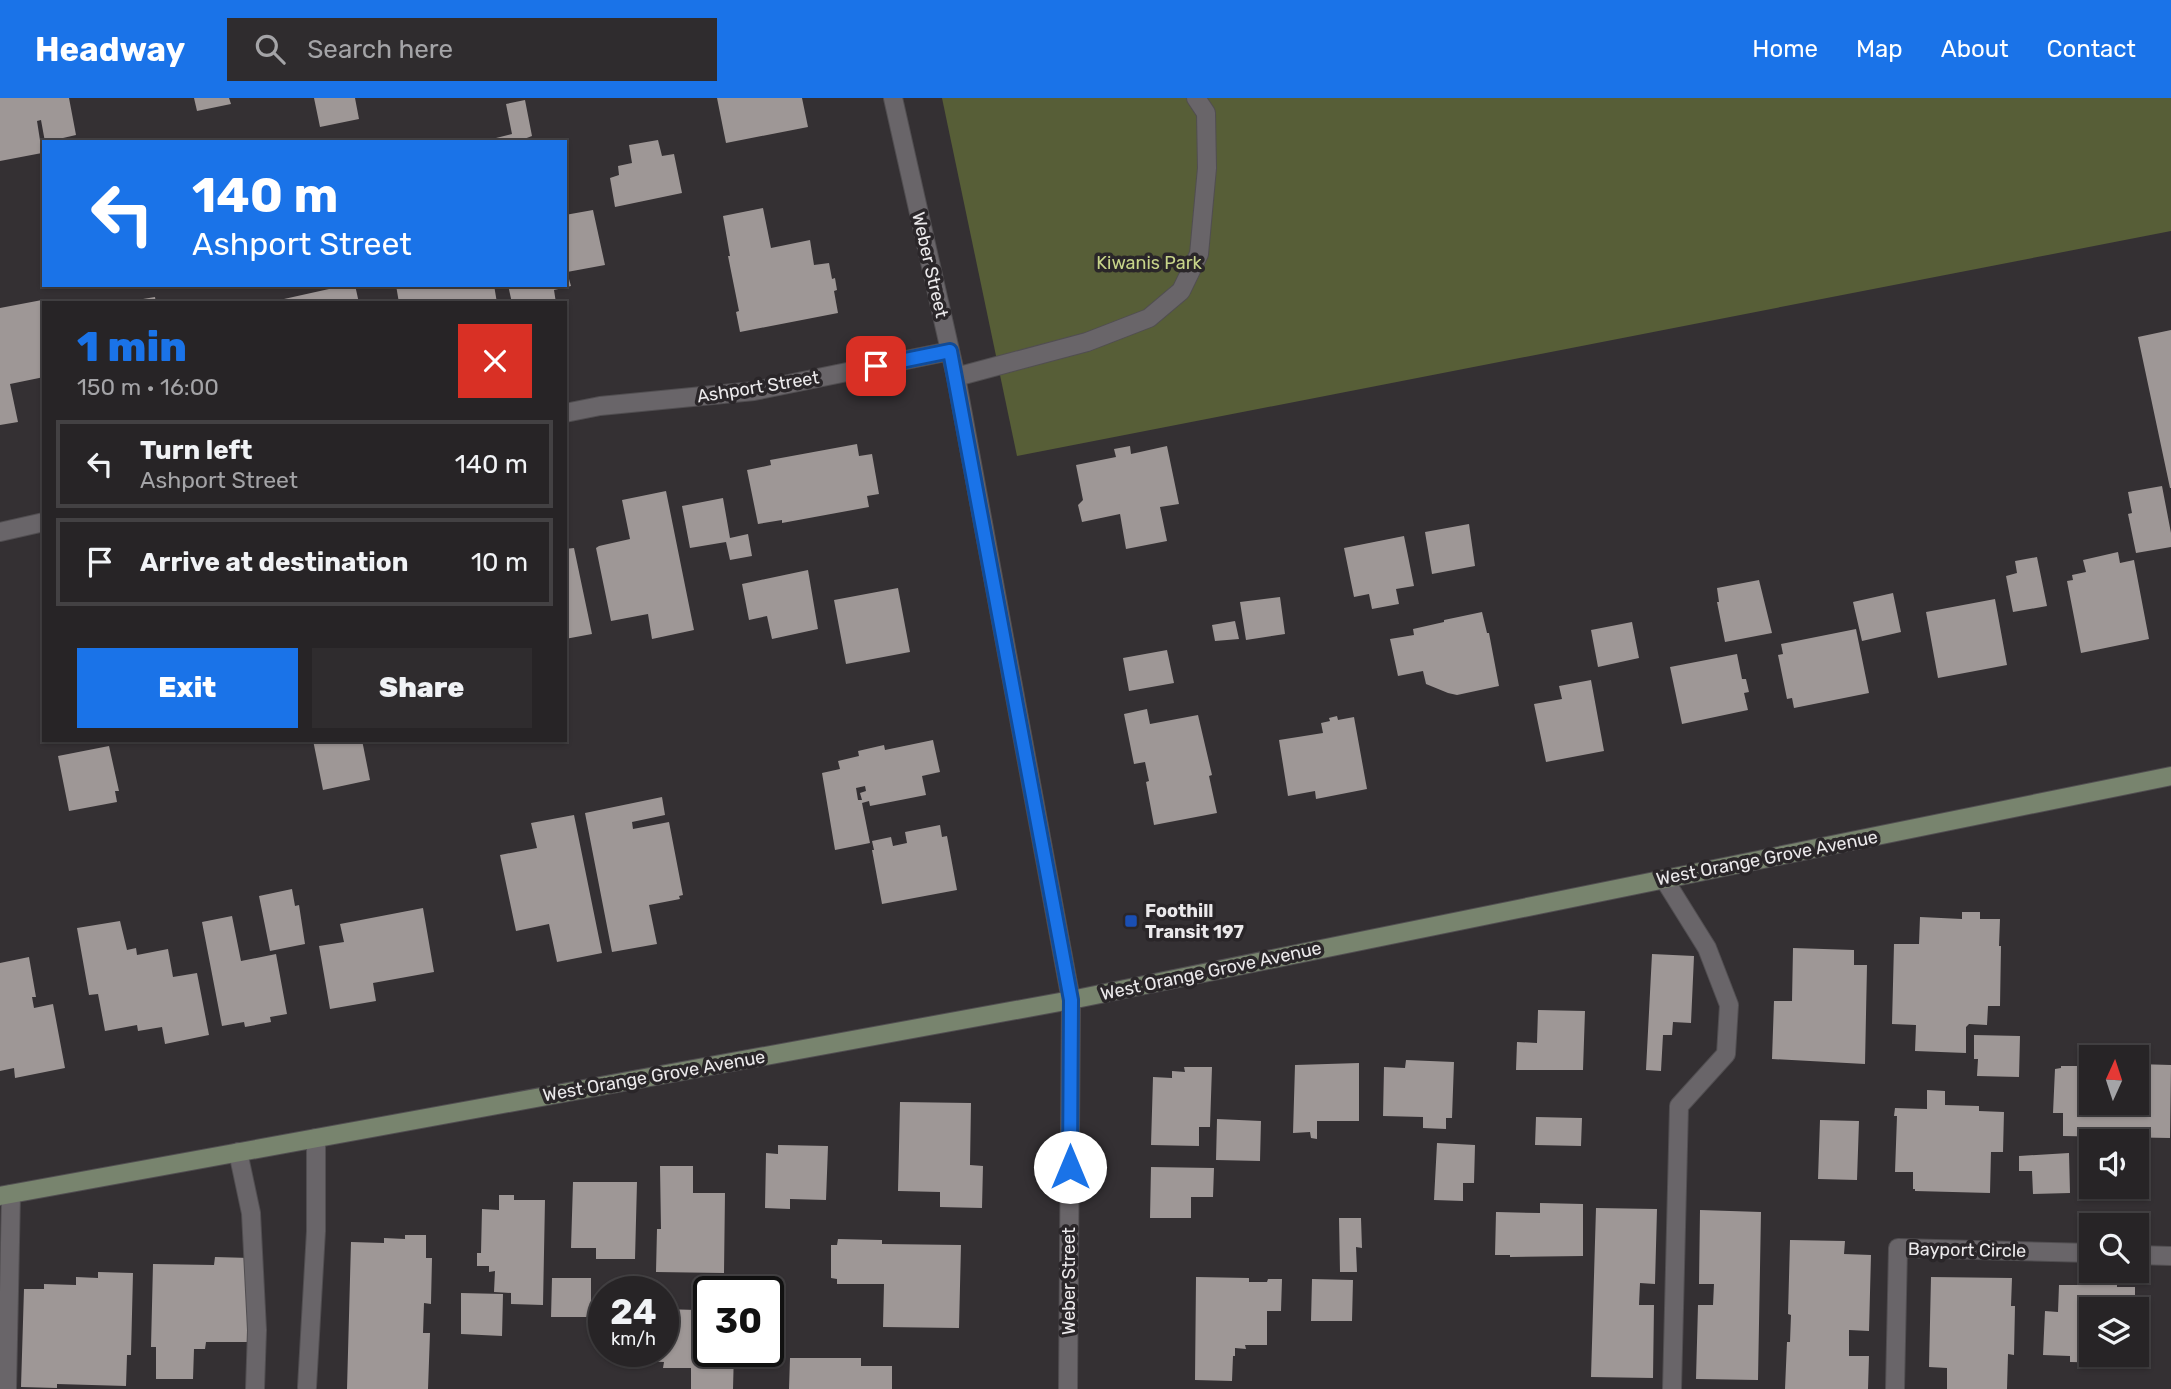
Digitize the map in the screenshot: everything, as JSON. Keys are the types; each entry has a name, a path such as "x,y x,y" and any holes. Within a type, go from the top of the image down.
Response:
{"street":[{"name":"Weber Street","path":"892,98 956,377 1071,1000 1068,1389"},
{"path":"956,377 1087,342 1149,318 1181,291 1199,254 1207,168 1206,113 1196,98"},
{"name":"Ashport Street","path":"567,413 600,406 754,391 950,351"},
{"path":"0,532 42,523"},
{"name":"West Orange Grove Avenue","path":"6,1195 1071,1000 2171,776"},
{"path":"1664,879 1707,948 1729,1005 1726,1054 1679,1106 1672,1389"},
{"path":"307,1387 316,1231 316,1139"},
{"path":"238,1152 251,1213 257,1330 255,1389"},
{"path":"6,1195 7,1389"},
{"name":"Bayport Circle","path":"1895,1389 1898,1248 2079,1253"},
{"path":"2149,1255 2171,1256"}],"green space":[{"name":"Kiwanis Park","path":"942,98 2171,98 2171,231 1017,456"}],"building":[{"path":"0,98 69,98 76,135 63,140 45,140 41,120 37,121 42,153 0,161"},
{"path":"194,98 229,98 231,104 197,111"},
{"path":"314,98 355,98 359,119 320,127"},
{"path":"717,98 802,98 808,127 726,143"},
{"path":"525,100 532,136 521,140 496,140 512,134 506,104"},
{"path":"658,140 662,156 674,154 682,193 615,207 610,178 619,175 618,166 632,163 629,145"},
{"path":"763,208 771,248 810,240 814,265 829,263 832,279 835,278 837,290 834,291 838,313 740,332 723,216"},
{"path":"593,210 605,265 567,272 567,215"},
{"path":"338,287 355,287 359,301 275,301"},
{"path":"396,287 494,287 497,301 399,301"},
{"path":"508,287 567,287 554,290 556,301 512,301"},
{"path":"155,297 156,301 131,301"},
{"path":"42,300 42,377 10,384 18,422 0,425 0,308"},
{"path":"2171,330 2171,488 2170,488 2138,337"},
{"path":"857,444 859,456 872,454 879,494 867,496 869,507 782,523 782,520 758,524 747,470 771,465 770,460"},
{"path":"1130,446 1131,454 1167,446 1179,504 1160,507 1167,541 1126,549 1120,514 1082,522 1078,505 1083,500 1076,465 1116,457 1114,449"},
{"path":"2162,486 2171,547 2136,553 2128,514 2132,513 2128,492"},
{"path":"666,491 694,630 652,639 648,614 611,621 596,548 630,539 622,500"},
{"path":"723,498 730,538 748,534 752,556 730,560 726,542 690,548 682,506"},
{"path":"1469,524 1475,566 1432,574 1425,532"},
{"path":"1404,536 1414,586 1396,589 1399,604 1372,609 1369,594 1354,597 1344,548"},
{"path":"574,548 592,634 567,639 567,549"},
{"path":"2118,552 2120,563 2134,560 2149,639 2081,653 2067,581 2073,580 2072,575 2086,572 2083,560"},
{"path":"2037,557 2047,606 2013,612 2006,576 2017,573 2015,561"},
{"path":"808,570 818,629 772,639 767,616 749,620 742,584"},
{"path":"1759,580 1772,633 1725,642 1717,588"},
{"path":"898,588 910,652 846,664 834,600"},
{"path":"1893,593 1901,632 1862,641 1853,602"},
{"path":"1280,597 1285,634 1246,640 1240,602"},
{"path":"1995,599 2007,665 1938,678 1926,612"},
{"path":"1482,612 1489,633 1499,686 1457,695 1426,684 1423,671 1398,676 1390,639 1414,635 1413,629"},
{"path":"1235,621 1239,639 1215,641 1212,625"},
{"path":"1632,622 1639,658 1598,667 1591,630"},
{"path":"1856,629 1869,693 1794,708 1792,698 1787,699 1778,655 1783,654 1781,644"},
{"path":"1167,650 1174,683 1129,691 1123,658"},
{"path":"1737,654 1742,679 1746,679 1749,692 1744,693 1748,710 1682,724 1670,667"},
{"path":"1591,680 1604,751 1546,762 1534,704 1562,699 1559,686"},
{"path":"1147,709 1150,724 1198,715 1212,775 1209,776 1217,813 1154,825 1145,762 1134,764 1124,714"},
{"path":"1337,716 1338,720 1354,717 1367,789 1316,799 1315,791 1288,796 1279,740 1323,733 1321,723"},
{"path":"933,740 940,772 922,776 926,795 870,806 869,801 862,803 870,843 835,850 822,773 840,769 838,761 859,756 858,751 884,745 885,750","holes":["865,786 866,791 860,793 862,800 858,800 856,788"]},
{"path":"313,742 362,742 370,780 323,790"},
{"path":"109,746 119,791 115,791 117,802 69,811 58,756"},
{"path":"662,797 665,815 632,822 633,829 669,822 683,895 679,896 680,899 649,905 657,944 612,952 585,813"},
{"path":"574,815 602,953 557,962 549,924 516,931 500,855 537,848 531,823"},
{"path":"940,825 942,837 947,836 957,890 882,904 872,841 891,837 893,846 907,843 905,832"},
{"path":"292,889 295,906 299,905 305,944 270,951 259,896"},
{"path":"423,908 434,972 373,983 376,1001 330,1009 319,946 344,942 340,924"},
{"path":"1962,912 1980,912 1980,919 2000,919 2000,1006 1988,1006 1987,1025 1969,1024 1966,1027 1966,1053 1915,1051 1916,1025 1892,1024 1894,944 1919,944 1920,917 1962,919"},
{"path":"232,916 241,961 276,954 287,1014 270,1017 271,1022 245,1027 244,1022 222,1026 202,922"},
{"path":"120,921 127,950 136,948 137,955 168,949 173,977 197,973 209,1035 165,1044 162,1027 138,1031 137,1025 105,1031 98,994 89,995 77,928"},
{"path":"1793,948 1854,950 1854,965 1867,965 1865,1064 1772,1059 1774,1001 1792,1001"},
{"path":"1652,954 1694,956 1691,1023 1673,1022 1672,1035 1663,1035 1661,1071 1646,1070"},
{"path":"29,957 36,997 32,997 34,1008 53,1004 65,1068 15,1078 14,1068 0,1071 0,963"},
{"path":"1538,1010 1585,1011 1583,1070 1516,1070 1517,1042 1537,1043"},
{"path":"1974,1035 2020,1036 2019,1077 1977,1076 1978,1059 1974,1059"},
{"path":"1406,1060 1454,1062 1452,1118 1446,1118 1446,1129 1423,1128 1423,1117 1383,1116 1384,1067 1405,1068"},
{"path":"1359,1063 1359,1121 1317,1121 1317,1139 1311,1138 1310,1132 1293,1133 1295,1065"},
{"path":"2149,1064 2171,1065 2170,1138 2149,1138 2149,1129 2079,1129 2079,1136 2063,1136 2063,1113 2053,1113 2055,1069 2061,1066 2079,1066 2079,1115 2149,1115"},
{"path":"1184,1067 1212,1067 1210,1127 1199,1127 1199,1146 1151,1145 1153,1077 1172,1078 1172,1071 1185,1072"},
{"path":"1927,1090 1945,1091 1945,1105 1979,1106 1979,1111 2004,1112 2003,1152 1991,1152 1990,1193 1915,1191 1913,1172 1895,1172 1895,1108 1927,1109"},
{"path":"900,1102 971,1103 970,1165 983,1166 982,1208 940,1207 940,1192 898,1191"},
{"path":"1536,1117 1582,1118 1581,1146 1535,1145"},
{"path":"1217,1119 1261,1121 1260,1161 1216,1160"},
{"path":"1820,1120 1859,1121 1857,1180 1818,1179"},
{"path":"1437,1143 1475,1145 1474,1183 1463,1183 1463,1201 1434,1200"},
{"path":"778,1145 828,1146 826,1200 790,1199 790,1209 765,1208 766,1153 778,1154"},
{"path":"2069,1153 2070,1193 2033,1194 2032,1171 2019,1171 2019,1156"},
{"path":"660,1166 693,1166 693,1193 725,1193 724,1273 656,1272 657,1229 661,1229"},
{"path":"1151,1167 1214,1168 1213,1197 1191,1197 1191,1218 1150,1218"},
{"path":"573,1182 637,1182 635,1259 596,1259 596,1248 571,1248"},
{"path":"499,1195 514,1195 514,1200 545,1200 543,1305 511,1304 511,1293 494,1292 495,1271 489,1272 489,1266 477,1266 477,1253 481,1253 482,1209 499,1210"},
{"path":"1540,1203 1583,1204 1583,1256 1495,1255 1496,1212 1540,1213"},
{"path":"1596,1208 1657,1209 1655,1284 1640,1283 1639,1305 1654,1305 1653,1378 1591,1377"},
{"path":"1700,1210 1761,1212 1758,1380 1696,1379 1698,1305 1713,1305 1714,1284 1699,1284"},
{"path":"1339,1218 1361,1218 1362,1248 1356,1247 1357,1272 1340,1272"},
{"path":"405,1235 426,1235 426,1258 432,1258 431,1304 424,1303 423,1333 430,1333 428,1389 347,1389 351,1242 384,1243 384,1238 405,1239"},
{"path":"838,1239 882,1240 882,1244 961,1245 959,1328 883,1327 884,1284 837,1284 837,1279 831,1278 831,1245 837,1245"},
{"path":"1790,1240 1845,1241 1844,1254 1871,1255 1869,1331 1849,1330 1849,1356 1869,1356 1868,1389 1785,1389 1791,1315 1788,1314"},
{"path":"215,1257 250,1258 248,1342 206,1342 205,1349 194,1349 193,1379 156,1379 156,1347 151,1347 153,1264 214,1265"},
{"path":"98,1272 133,1273 131,1355 127,1355 126,1386 57,1384 57,1388 21,1387 24,1289 44,1289 44,1284 76,1285 76,1277 98,1278"},
{"path":"1196,1277 1249,1278 1249,1282 1282,1279 1281,1311 1267,1311 1267,1345 1235,1348 1232,1381 1195,1380"},
{"path":"1931,1277 2012,1278 2011,1306 2015,1306 2014,1355 2008,1354 2007,1389 1947,1389 1947,1368 1929,1367"},
{"path":"552,1278 588,1278 588,1317 551,1317"},
{"path":"1312,1279 1353,1280 1352,1321 1311,1321"},
{"path":"2077,1279 2079,1283 2117,1283 2117,1287 2135,1287 2135,1297 2079,1297 2079,1362 2070,1362 2070,1356 2043,1355 2045,1311 2058,1312 2059,1285 2077,1285"},
{"path":"461,1293 503,1294 502,1336 461,1334"},
{"path":"679,1309 693,1310 693,1367 734,1367 733,1389 691,1389 691,1368 663,1368 679,1367"},
{"path":"790,1358 861,1358 861,1366 892,1366 892,1389 789,1389"}],"place":[{"name":"Foothill Transit 197","path":"1131,921"}],"route":[{"path":"876,366 950,351 1071,1000 1070,1167"}]}
